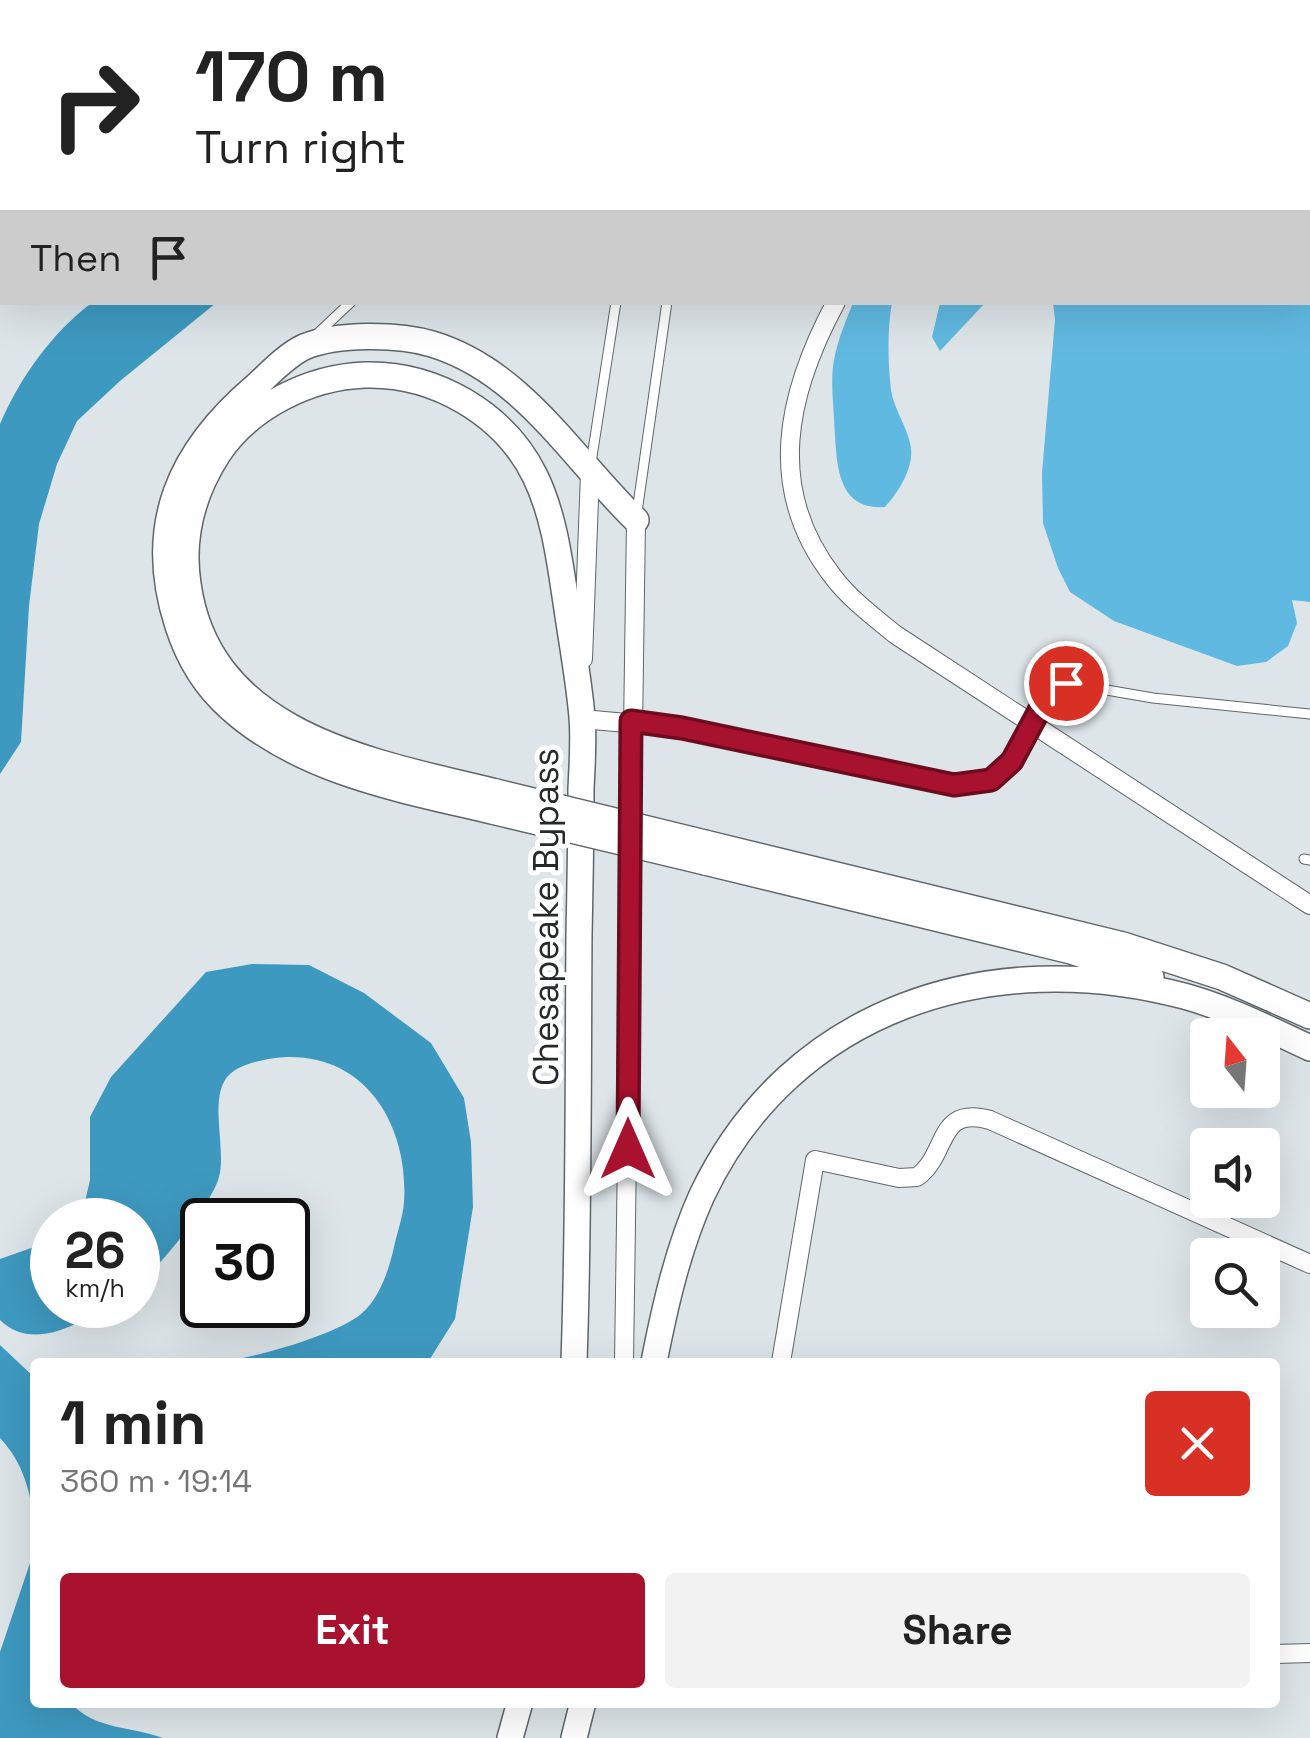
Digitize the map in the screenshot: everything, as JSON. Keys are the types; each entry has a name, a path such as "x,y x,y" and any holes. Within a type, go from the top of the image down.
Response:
{"main road":[{"path":"636,520 516,391 478,364 408,338 358,338 303,348 215,424 181,476 165,530 164,560 183,641 211,689 252,727 278,743 345,772 496,802 1123,945 1222,977 1310,1016"},
{"path":"496,802 317,741 273,717 224,672 204,640 190,602 187,541 195,498 224,444 290,393 347,376 410,378 440,388 492,421 510,439 535,476 551,521 582,719"},
{"name":"Chesapeake Bypass","path":"574,1358 582,719"},
{"path":"705,852 1137,971 1310,1048"},
{"path":"655,1358 678,1257 703,1194 752,1116 796,1070 825,1047 880,1014 911,1002 1002,980 1091,980 1186,996"},
{"path":"510,1738 518,1708"},
{"path":"574,1738 582,1708"}],"street":[{"path":"834,305 818,336 791,417 790,473 805,528 825,566 852,599 896,635 1310,905"},
{"name":"Chesapeake Bypass","path":"582,719 590,473"},
{"path":"624,1358 636,520"},
{"path":"582,719 682,728 954,785 991,780 1012,761 1030,724"},
{"path":"782,1358 815,1160 899,1178 916,1177 930,1164 952,1123 967,1116 990,1120 1310,1264"},
{"path":"1280,1654 1310,1653"}],"lane":[{"path":"303,348 348,305"},
{"path":"590,473 616,305"},
{"path":"636,520 667,305"},
{"path":"1030,724 1055,686 1066,683 1153,698 1310,714"}],"shaded area":[{"path":"89,305 214,305 77,421 57,464 39,524 29,606 21,742 0,774 0,424 39,357"},
{"path":"852,305 892,305 891,390 908,436 911,460 905,478 885,507 868,506 856,500 841,478 833,395 839,342"},
{"path":"940,305 983,305 940,351 932,337"},
{"path":"1053,305 1310,305 1310,602 1292,600 1297,623 1288,646 1266,662 1237,666 1114,621 1070,592 1043,523 1042,473"},
{"path":"252,964 309,965 364,993 431,1043 464,1098 471,1142 473,1207 455,1319 431,1358 242,1358 314,1338 349,1322 361,1314 383,1283 403,1208 404,1174 391,1123 361,1082 340,1068 287,1057 250,1064 230,1074 220,1095 219,1177 209,1198 180,1198 180,1238 160,1262 160,1198 86,1198 90,1180 90,1117 111,1077 206,972"},
{"path":"30,1248 30,1328 65,1328 26,1334 0,1320 0,1259"},
{"path":"0,1345 30,1373 30,1499 15,1457 0,1438"},
{"path":"30,1563 30,1708 77,1708 102,1723 163,1738 0,1738 0,1652"}],"route":[{"path":"628,1149 631,721 682,728 954,785 991,780 1012,761 1048,694 1055,686 1066,683"}]}
